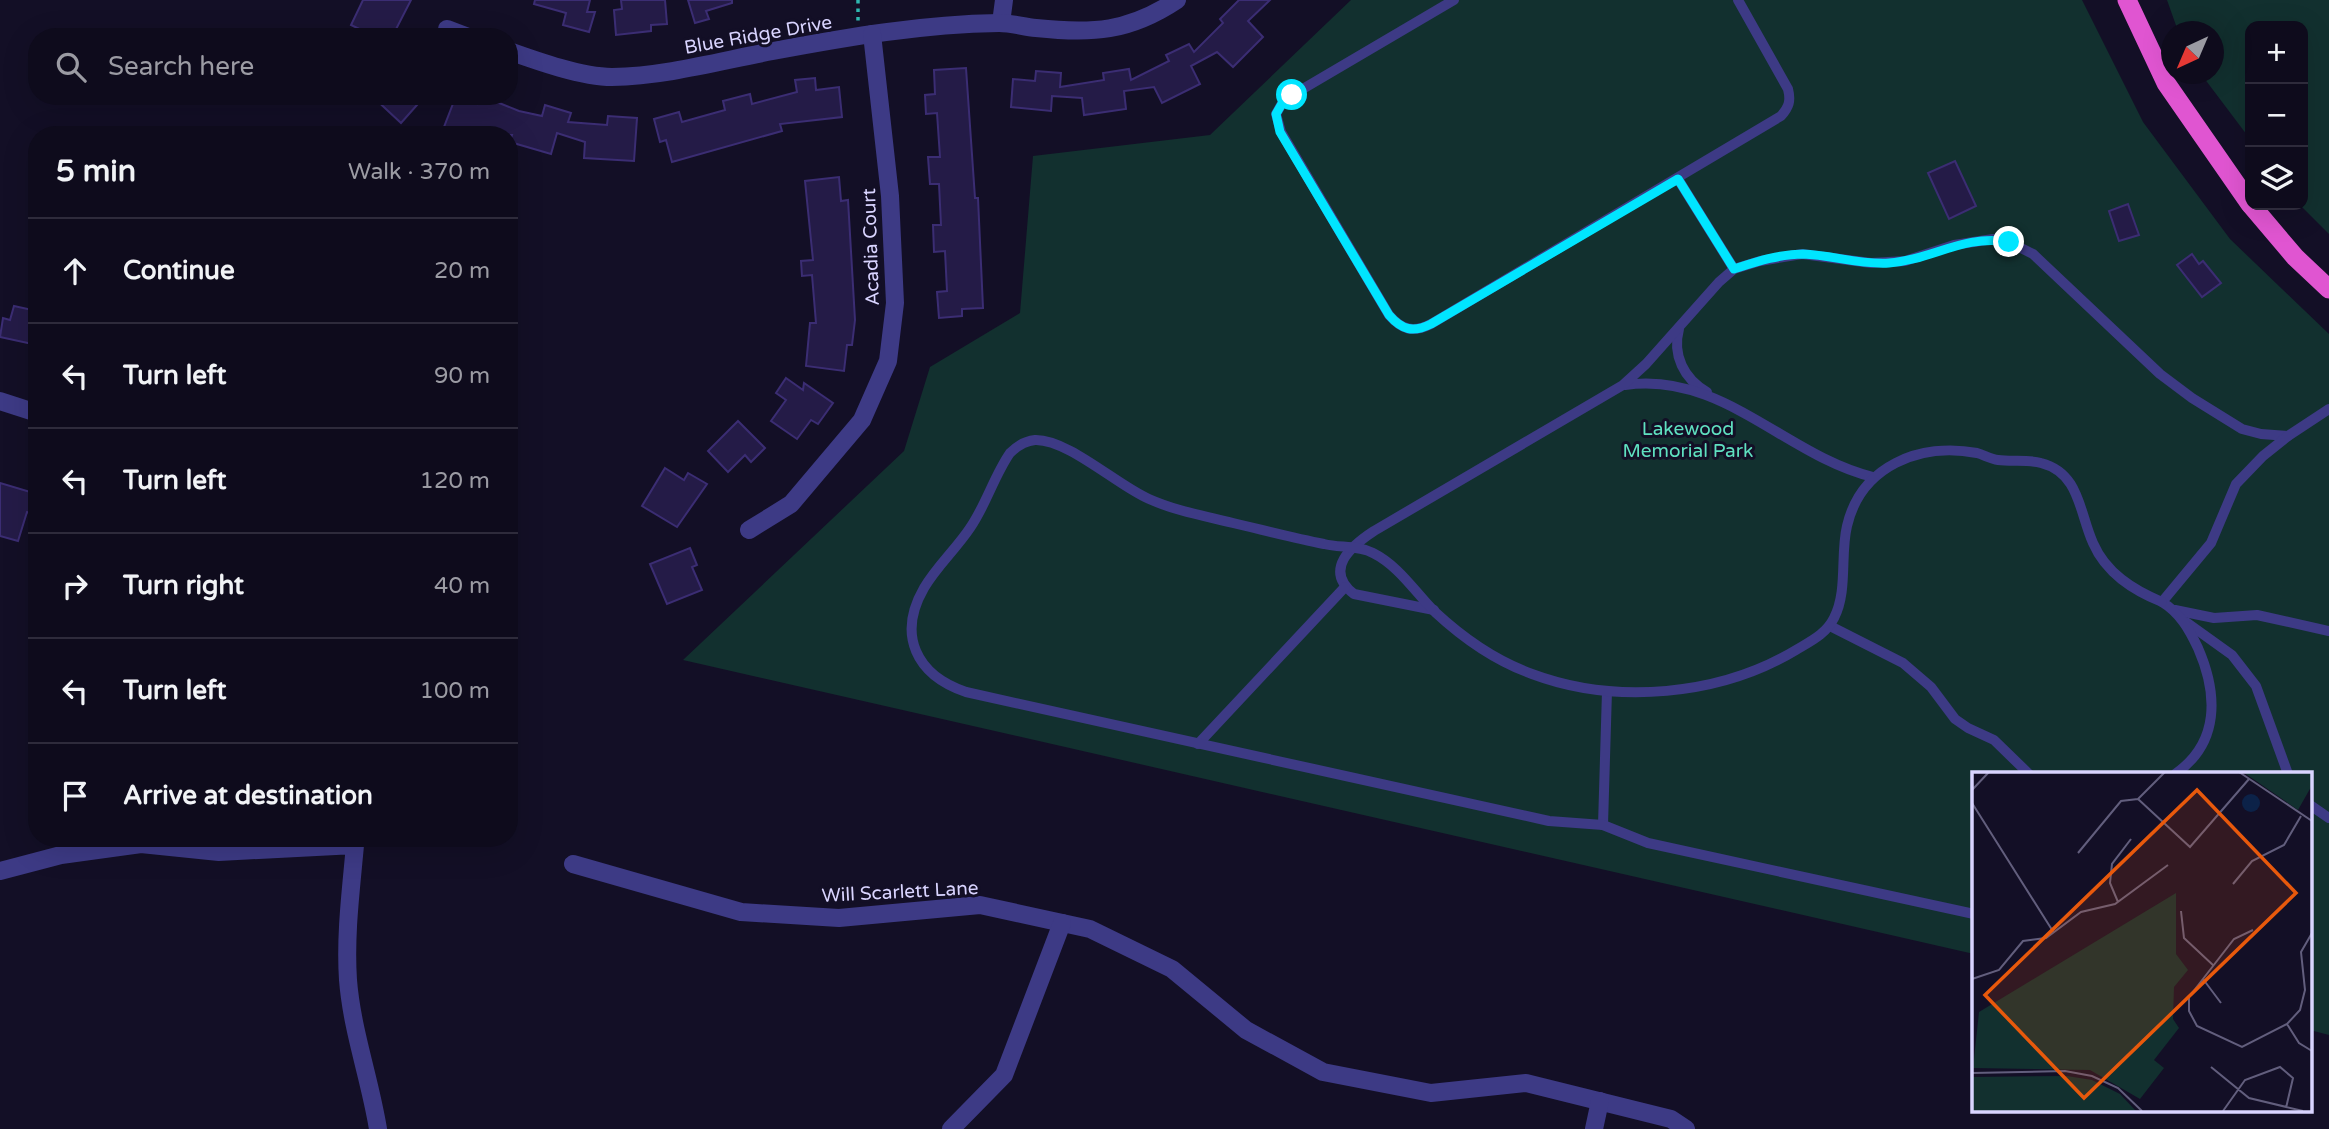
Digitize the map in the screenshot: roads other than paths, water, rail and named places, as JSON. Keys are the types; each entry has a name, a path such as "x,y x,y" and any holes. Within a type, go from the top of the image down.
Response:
{"highway":[{"path":"2127,0 2166,83 2245,197"},
{"path":"2255,210 2295,257 2329,289"}],"street":[{"path":"1001,23 1004,0"},
{"name":"Blue Ridge Drive","path":"518,54 554,66 610,77 683,69 905,29 1001,23 1079,32 1104,31 1156,14 1177,0"},
{"name":"Acadia Court","path":"749,530 791,503 862,420 887,361 895,303 890,196 872,34"},
{"path":"0,401 28,409"},
{"path":"0,871 61,855 119,847"},
{"path":"170,847 219,852 316,847"},
{"path":"355,847 348,931 348,981 355,1032 378,1129"},
{"name":"Will Scarlett Lane","path":"573,864 741,912 839,918 981,905 1090,929 1172,969 1246,1030 1323,1072 1431,1093 1525,1083 1671,1119 1686,1129"},
{"path":"951,1129 1004,1075 1062,923"},
{"path":"1594,1129 1600,1101"}],"lane":[{"path":"1454,0 1284,100 1276,114 1280,132 1389,315 1402,327 1415,330 1431,324 1773,123 1788,108 1790,98 1785,80 1738,0"},
{"path":"1678,179 1734,269"},
{"path":"1434,610 1354,594 1341,580 1340,569 1352,549 1374,531 1623,385 1640,371 1719,282 1734,269 1760,261 1802,254 1888,263 1921,257 1974,240 2009,242 2033,254 2160,374 2192,398 2242,429 2288,436"},
{"path":"1679,327 1676,340 1682,368 1703,390 1839,467 1873,477"},
{"path":"1623,385 1663,385 1722,400"},
{"path":"2162,603 2211,543 2236,484 2263,456 2329,409"},
{"path":"1972,914 1648,843 1603,825 1549,821 966,692 943,683 921,661 911,628 919,600 933,575 971,527 1010,453 1026,442 1037,440 1048,442 1079,457 1130,490 1160,504 1325,545 1360,548 1374,553 1391,566 1434,610 1481,648 1520,669 1553,681 1607,691 1709,685 1782,658 1814,639 1830,626 1839,607 1847,526 1854,505 1873,477 1885,467 1942,452 1979,454 1997,460 2032,461 2045,464 2064,475 2073,486 2094,544 2106,563 2129,586 2175,610 2214,618 2257,615 2305,628 2329,631"},
{"path":"1198,744 1345,587"},
{"path":"2175,610 2203,660 2211,684 2212,704 2210,723 2197,755 2177,772"},
{"path":"2183,621 2232,656 2256,685 2287,772"},
{"path":"1830,626 1903,663 1931,687 1955,719 1994,740 2027,772"},
{"path":"1603,825 1607,691"},
{"path":"2312,806 2329,818"}],"park label":[{"name":"Lakewood Memorial Park","path":"1688,439"}]}
